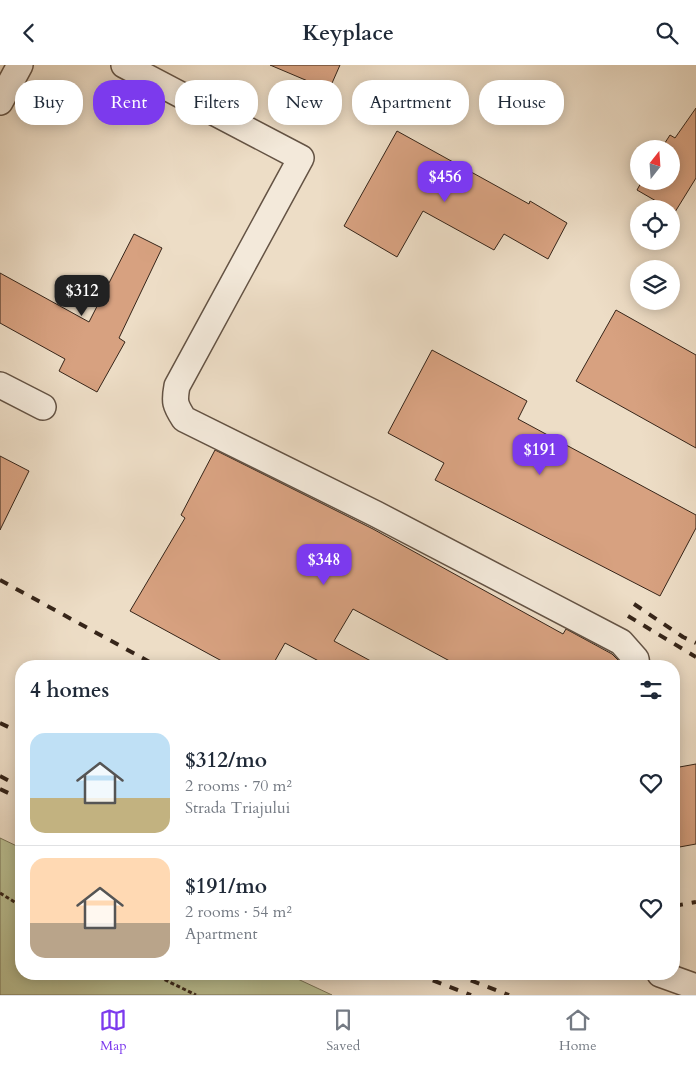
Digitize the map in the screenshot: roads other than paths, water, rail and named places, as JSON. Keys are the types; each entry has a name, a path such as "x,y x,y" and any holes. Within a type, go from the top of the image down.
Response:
{"street":[{"path":"0,102 20,65"},
{"path":"124,65 301,158 178,386 175,397 176,406 184,419 376,514 621,642 636,660"},
{"path":"0,385 43,407"},
{"path":"677,980 696,987"}],"railway":[{"path":"0,580 146,660"},
{"path":"634,604 683,637 696,643"},
{"path":"628,616 696,657"},
{"path":"0,723 15,730"},
{"path":"0,776 15,784"},
{"path":"0,789 15,796"},
{"path":"680,905 696,902"},
{"path":"432,980 471,995"},
{"path":"470,980 509,995"}]}
